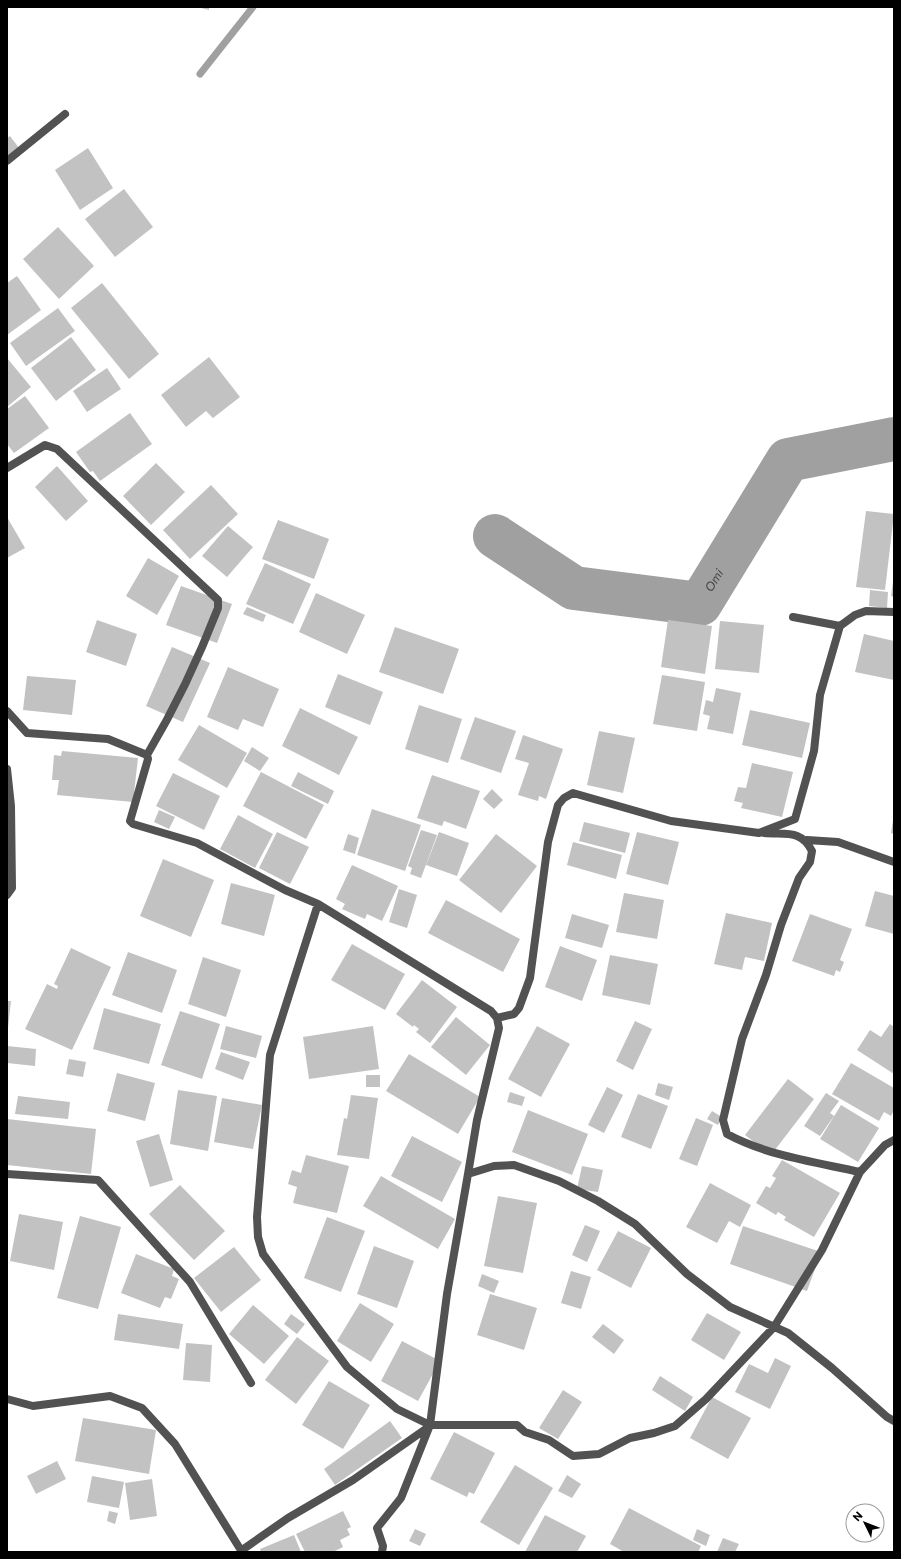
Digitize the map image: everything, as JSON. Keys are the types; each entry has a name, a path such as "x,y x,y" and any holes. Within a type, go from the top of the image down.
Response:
{"street":[{"path":"7,161 65,114"},
{"path":"7,468 45,444 57,449 218,600 218,608 200,656 168,720 147,755 148,759 130,821 133,824 197,843 285,890 318,904 492,1011 497,1018 499,1028 477,1120 447,1294 430,1425 401,1498 378,1528 383,1546 382,1552"},
{"path":"759,833 795,819 814,751 820,695 840,626 855,615 866,611 894,612"},
{"path":"793,617 840,626"},
{"path":"7,711 27,733 108,739 147,755"},
{"path":"7,769 11,806 12,881 12,888 7,896"},
{"path":"497,1018 514,1014 519,1008 530,978 548,842 558,805 564,798 573,793 671,821 759,833 801,836 807,840 838,842 894,862"},
{"path":"807,840 812,851 810,862 799,878 781,925 766,975 742,1039 723,1120 727,1134 746,1144 779,1154 860,1172"},
{"path":"318,904 270,1055 257,1217 258,1236 263,1254 347,1367 397,1409 430,1425 517,1425 525,1432 549,1440 573,1456 599,1454 630,1438 654,1433 675,1426 706,1399 774,1327 822,1250 860,1172 885,1145 894,1140"},
{"path":"468,1174 494,1166 514,1165 559,1181 598,1200 635,1224 687,1274 730,1307 788,1333 832,1368 887,1417 894,1421"},
{"path":"7,1174 98,1180 190,1282 251,1383"},
{"path":"7,1398 33,1406 110,1396 142,1408 175,1444 242,1551 288,1518 352,1480 430,1425"}],"building":[{"path":"197,7 209,7 209,10"},
{"path":"10,136 19,148 7,157 7,138"},
{"path":"88,148 113,188 80,210 55,170"},
{"path":"124,189 153,227 115,257 85,219"},
{"path":"58,227 94,266 59,299 23,259"},
{"path":"17,276 41,310 7,335 7,283"},
{"path":"102,283 159,354 129,379 71,308"},
{"path":"58,308 75,331 26,366 10,343"},
{"path":"71,337 96,370 56,401 31,368"},
{"path":"209,357 240,397 213,418 206,411 186,427 161,395"},
{"path":"7,358 31,387 7,407"},
{"path":"107,368 121,389 87,412 73,391"},
{"path":"25,396 49,428 14,453 7,444 7,409"},
{"path":"130,413 152,444 100,481 93,471 90,472 76,452"},
{"path":"156,463 185,492 151,525 123,496"},
{"path":"57,466 88,501 66,521 35,487"},
{"path":"211,485 238,514 190,559 163,530"},
{"path":"866,511 894,514 885,590 856,587"},
{"path":"7,517 25,548 7,558"},
{"path":"278,520 329,539 314,579 262,559"},
{"path":"228,526 253,547 227,577 202,556"},
{"path":"148,558 179,576 157,615 126,596"},
{"path":"265,563 311,584 293,624 246,604"},
{"path":"894,582 894,597 891,596"},
{"path":"181,586 232,604 217,643 166,625"},
{"path":"870,590 888,592 887,608 869,606"},
{"path":"316,593 365,615 347,654 299,632"},
{"path":"247,607 266,615 263,622 243,614"},
{"path":"97,620 137,634 126,666 86,652"},
{"path":"668,620 712,626 705,674 661,667"},
{"path":"720,621 764,625 759,673 715,669"},
{"path":"395,627 459,649 443,694 379,672"},
{"path":"864,634 894,641 894,680 855,672"},
{"path":"172,647 210,663 183,722 146,706"},
{"path":"228,667 279,689 263,727 243,719 238,730 207,717"},
{"path":"338,674 383,692 370,725 325,707"},
{"path":"662,675 705,682 697,731 653,724"},
{"path":"27,676 76,680 72,715 23,710"},
{"path":"716,688 741,693 733,734 707,729 710,716 703,714 706,700 713,702"},
{"path":"419,705 462,719 448,763 405,749"},
{"path":"300,708 358,737 339,775 282,746"},
{"path":"750,710 810,723 802,758 742,745"},
{"path":"475,717 516,731 501,773 460,759"},
{"path":"199,725 247,753 227,788 178,760"},
{"path":"599,731 635,738 623,793 587,785"},
{"path":"523,735 563,749 546,799 539,796 538,801 518,795 529,763 515,759"},
{"path":"252,747 269,758 260,771 244,761"},
{"path":"62,751 138,758 133,802 57,795 59,780 52,780 54,755 61,756"},
{"path":"752,763 793,772 782,817 741,808 743,803 734,801 738,787 746,788"},
{"path":"261,772 324,805 306,839 243,806"},
{"path":"298,772 334,791 328,804 291,786"},
{"path":"173,773 220,796 204,830 156,806"},
{"path":"432,775 480,791 466,829 444,821 442,826 417,818"},
{"path":"492,789 503,800 494,809 483,799"},
{"path":"372,809 421,825 405,871 357,855"},
{"path":"159,810 175,817 169,829 154,822"},
{"path":"238,815 273,834 255,868 220,849"},
{"path":"894,820 894,834 891,833"},
{"path":"584,822 630,833 625,853 579,841"},
{"path":"421,830 437,835 421,878 410,874 412,868 408,866"},
{"path":"277,832 309,847 290,884 259,868"},
{"path":"439,832 469,843 457,876 426,865"},
{"path":"637,832 679,842 668,885 626,874"},
{"path":"348,834 359,838 355,854 343,850"},
{"path":"496,834 537,866 501,913 459,880"},
{"path":"573,842 622,855 616,879 567,865"},
{"path":"163,859 214,880 191,937 140,916"},
{"path":"352,865 398,886 382,921 367,914 365,919 342,909 345,904 336,899"},
{"path":"231,883 275,895 264,936 221,924"},
{"path":"399,889 417,895 407,928 389,922"},
{"path":"875,891 894,896 894,934 865,926"},
{"path":"624,893 664,900 657,939 616,932"},
{"path":"446,900 520,939 503,972 428,933"},
{"path":"726,913 772,923 764,961 745,957 742,970 714,964"},
{"path":"572,914 609,925 602,948 565,938"},
{"path":"810,914 852,929 840,960 844,962 840,972 836,970 834,976 792,961"},
{"path":"352,944 405,974 385,1010 331,980"},
{"path":"560,946 597,960 582,1001 545,987"},
{"path":"71,948 111,967 72,1050 25,1029 47,984 57,989 58,986 54,984"},
{"path":"128,952 177,970 162,1013 112,995"},
{"path":"610,955 658,964 650,1005 602,995"},
{"path":"203,957 241,970 226,1017 188,1004"},
{"path":"422,980 457,1007 430,1043 416,1032 419,1029 414,1025 413,1027 396,1014"},
{"path":"7,1001 11,1001 8,1028 7,1028"},
{"path":"104,1008 161,1024 149,1064 93,1049"},
{"path":"180,1011 220,1024 202,1079 161,1065"},
{"path":"456,1017 490,1045 466,1075 431,1047"},
{"path":"635,1021 652,1029 633,1070 616,1061"},
{"path":"890,1024 894,1027 894,1074 857,1050 870,1030 881,1037"},
{"path":"226,1026 262,1036 256,1058 220,1049"},
{"path":"373,1026 379,1069 309,1079 303,1037"},
{"path":"537,1026 570,1044 541,1097 508,1079"},
{"path":"7,1046 36,1049 35,1066 7,1063"},
{"path":"221,1052 250,1062 243,1080 215,1069"},
{"path":"409,1054 480,1097 458,1134 386,1091"},
{"path":"69,1059 86,1062 83,1077 66,1074"},
{"path":"851,1063 894,1088 894,1110 891,1116 884,1112 879,1121 832,1094"},
{"path":"117,1073 155,1083 145,1121 107,1111"},
{"path":"366,1075 380,1075 380,1087 366,1087"},
{"path":"788,1079 814,1099 771,1155 745,1135"},
{"path":"658,1083 673,1087 669,1100 655,1095"},
{"path":"607,1087 623,1095 604,1133 588,1125"},
{"path":"178,1090 217,1096 208,1151 170,1144"},
{"path":"510,1092 525,1097 522,1106 507,1102"},
{"path":"826,1093 839,1101 830,1113 834,1116 820,1136 804,1126"},
{"path":"638,1094 668,1106 651,1149 621,1137"},
{"path":"351,1095 378,1098 369,1159 337,1155 344,1118 347,1119"},
{"path":"18,1096 70,1102 68,1119 15,1114"},
{"path":"222,1098 262,1105 253,1149 214,1142"},
{"path":"841,1105 879,1128 858,1162 820,1139"},
{"path":"528,1110 588,1134 572,1175 512,1152"},
{"path":"712,1111 722,1117 718,1125 707,1119"},
{"path":"696,1118 713,1125 697,1166 679,1159"},
{"path":"7,1119 96,1129 91,1174 7,1165"},
{"path":"159,1134 173,1180 150,1187 136,1141"},
{"path":"412,1136 462,1162 442,1202 391,1176"},
{"path":"306,1155 349,1166 337,1213 293,1203 297,1187 288,1184 292,1170 301,1173"},
{"path":"782,1160 840,1193 814,1237 784,1220 786,1217 778,1212 776,1215 756,1203 766,1186 770,1188 776,1178 772,1176"},
{"path":"582,1166 603,1170 598,1192 577,1189"},
{"path":"381,1176 455,1219 438,1249 363,1206"},
{"path":"710,1183 751,1205 740,1227 729,1221 717,1243 686,1227"},
{"path":"180,1185 225,1231 194,1260 149,1214"},
{"path":"498,1196 537,1203 523,1273 484,1266"},
{"path":"19,1214 63,1222 54,1270 10,1261"},
{"path":"80,1216 121,1227 98,1309 57,1298"},
{"path":"327,1217 365,1231 341,1292 304,1278"},
{"path":"585,1225 600,1231 587,1262 572,1255"},
{"path":"743,1226 821,1252 807,1291 730,1264"},
{"path":"618,1231 651,1248 631,1288 597,1270"},
{"path":"374,1246 414,1261 397,1308 357,1294"},
{"path":"234,1247 261,1280 221,1312 194,1278"},
{"path":"136,1254 174,1269 172,1276 179,1279 171,1299 165,1297 160,1308 121,1293"},
{"path":"571,1271 591,1277 581,1309 561,1303"},
{"path":"482,1274 499,1281 494,1293 478,1286"},
{"path":"490,1294 537,1308 524,1350 477,1335"},
{"path":"360,1303 394,1324 371,1362 337,1341"},
{"path":"253,1305 289,1336 264,1364 229,1334"},
{"path":"707,1313 741,1332 724,1360 691,1340"},
{"path":"118,1314 183,1324 179,1349 114,1340"},
{"path":"291,1314 305,1324 297,1334 284,1324"},
{"path":"603,1324 624,1340 614,1354 592,1337"},
{"path":"297,1337 329,1361 296,1404 265,1380"},
{"path":"402,1341 440,1361 418,1401 381,1381"},
{"path":"186,1343 212,1345 210,1382 183,1380"},
{"path":"775,1358 791,1366 770,1409 735,1392 749,1364 768,1373"},
{"path":"660,1376 693,1397 685,1411 652,1390"},
{"path":"329,1381 370,1405 343,1449 302,1425"},
{"path":"563,1390 582,1402 558,1439 539,1428"},
{"path":"712,1397 751,1418 728,1459 690,1438"},
{"path":"83,1418 156,1430 149,1474 75,1461"},
{"path":"390,1421 402,1438 335,1485 324,1469"},
{"path":"454,1432 495,1453 474,1494 469,1492 467,1497 430,1479"},
{"path":"57,1461 66,1479 36,1494 27,1476"},
{"path":"515,1465 553,1488 519,1545 480,1522"},
{"path":"567,1475 581,1484 572,1498 558,1491"},
{"path":"92,1476 124,1482 119,1508 87,1502"},
{"path":"152,1479 157,1516 130,1520 125,1483"},
{"path":"629,1508 701,1546 698,1552 624,1552 610,1544"},
{"path":"109,1511 118,1513 115,1524 107,1521"},
{"path":"343,1511 351,1527 347,1529 350,1535 340,1540 343,1547 333,1552 305,1552 296,1534"},
{"path":"545,1515 586,1536 577,1552 525,1552"},
{"path":"415,1529 426,1534 420,1546 409,1541"},
{"path":"697,1529 710,1535 706,1546 693,1540"},
{"path":"294,1535 301,1552 261,1552 260,1549"},
{"path":"723,1538 739,1544 735,1552 717,1552"}],"waterway":[{"path":"200,74 253,7"},
{"name":"Omi","path":"495,536 574,588 700,604 788,460 894,439"}]}
